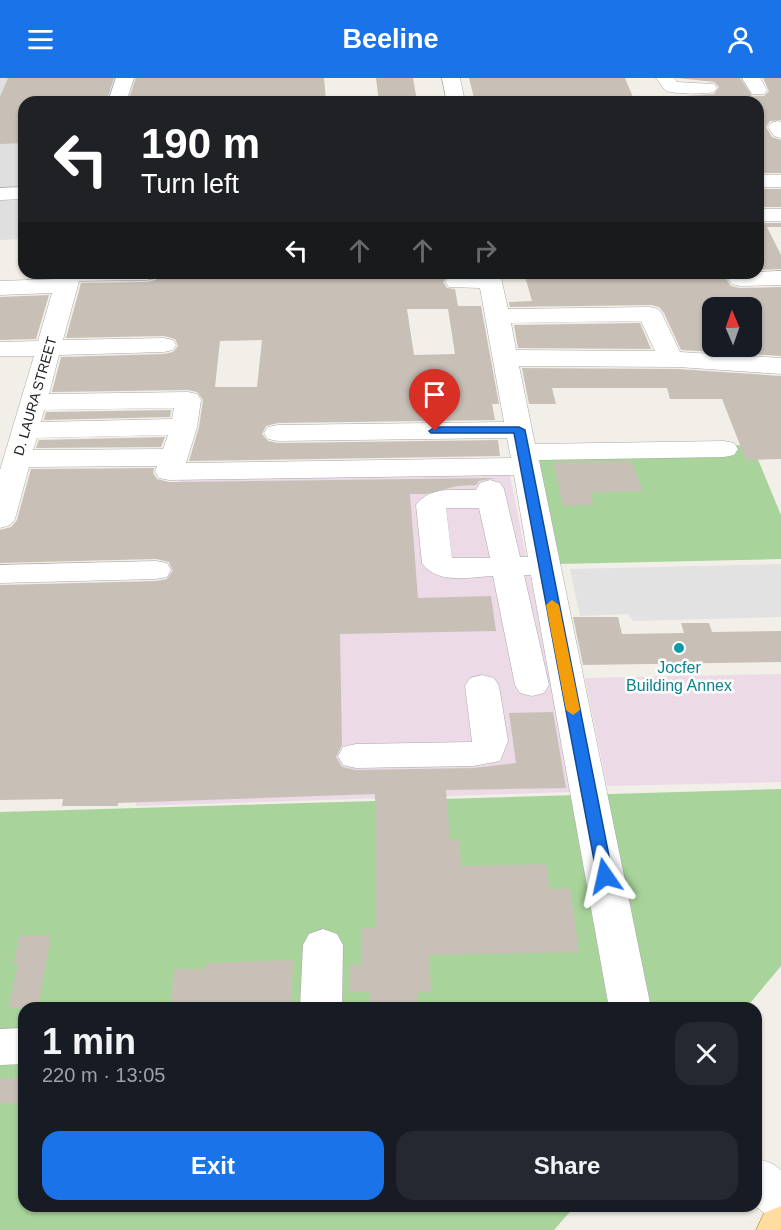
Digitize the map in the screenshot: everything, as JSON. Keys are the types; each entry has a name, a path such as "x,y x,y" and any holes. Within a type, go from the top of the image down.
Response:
{"street":[{"path":"119,96 125,78"},
{"path":"451,78 455,96"},
{"path":"665,78 672,87 708,88"},
{"path":"764,182 781,181"},
{"path":"0,194 18,193"},
{"path":"764,215 781,215"},
{"path":"764,278 781,278"},
{"path":"0,288 61,279"},
{"name":"D. LAURA STREET","path":"0,519 68,279"},
{"path":"457,282 477,279"},
{"path":"490,279 629,1002"},
{"path":"601,314 614,358"},
{"path":"497,316 651,314 670,357"},
{"path":"0,349 164,345"},
{"path":"505,358 670,357 781,366"},
{"path":"33,402 188,400 184,427 171,464"},
{"path":"25,430 184,427"},
{"path":"278,433 523,450"},
{"path":"17,459 171,464 523,450 724,449"},
{"path":"532,685 506,566 491,494 441,498 431,505 437,563 450,568 506,566 545,565"},
{"path":"0,574 156,570"},
{"path":"356,756 487,752 490,741 482,686"},
{"path":"321,1002 323,945"},
{"path":"0,1047 18,1046"},
{"path":"762,1184 781,1198"}],"shaded area":[{"path":"0,78 233,78 231,96 18,96 18,239 0,240"},
{"path":"509,470 573,792 136,806 181,473"},
{"path":"781,564 781,617 633,621 628,614 580,616 570,569"},
{"path":"781,674 781,782 607,786 585,678"}],"green space":[{"path":"752,445 781,515 781,559 558,564 536,449"},
{"path":"781,789 781,966 751,1002 18,1002 18,1212 570,1212 554,1230 0,1230 0,812"}],"building":[{"path":"8,78 114,78 108,96 18,96 18,143 0,144 0,97"},
{"path":"136,78 324,78 326,96 130,96"},
{"path":"376,78 413,78 416,96 378,96"},
{"path":"469,78 625,78 632,96 474,96"},
{"path":"677,78 740,78 752,96 685,96 714,94 719,87 714,82"},
{"path":"763,78 781,78 781,120 770,121 766,127 772,137 781,140 781,173 764,173 764,96 769,91"},
{"path":"764,189 781,189 781,207 764,207"},
{"path":"764,223 781,223 781,227 767,227 781,255 781,269 764,270"},
{"path":"445,279 443,282 447,288 455,289 458,306 481,306 499,404 492,404 495,420 278,423 266,426 262,434 268,441 278,443 498,440 500,456 189,461 199,427 203,400 197,392 188,390 52,392 61,357 173,352 178,346 175,339 164,336 66,338 81,283 156,280","holes":["407,309 448,309 455,354 414,355","262,340 257,387 215,387 220,341"]},
{"path":"526,279 726,279 731,286 740,288 781,287 781,356 762,355 762,297 702,297 702,351 681,350 664,313 659,307 651,305 510,307 509,302 532,301"},
{"path":"49,295 36,339 0,340 0,297"},
{"path":"640,323 651,349 518,348 514,325"},
{"path":"522,368 678,369 781,376 781,459 746,460 722,399 670,399 667,388 552,388 556,404 529,404"},
{"path":"171,410 170,417 44,420 46,412"},
{"path":"165,437 161,447 36,448 39,440"},
{"path":"631,461 643,491 591,493 593,505 563,506 553,462"},
{"path":"154,468 153,473 157,479 169,482 495,478 479,481 476,485 457,486 426,494 410,494 418,598 491,596 496,631 340,634 342,745 336,757 342,767 356,770 473,768 516,763 509,713 553,712 566,788 446,790 450,840 459,840 461,866 546,864 550,889 570,888 579,952 429,955 431,992 418,992 418,1002 370,1002 370,992 349,992 349,965 362,965 362,928 376,928 375,794 118,803 118,806 62,806 63,799 0,800 0,585 156,581 167,579 173,571 169,562 156,559 0,563 0,530 11,527 17,520 31,469"},
{"name":"Jocfer Building Annex","path":"573,617 618,617 622,634 684,633 681,623 709,623 712,632 781,631 781,662 583,665"},
{"path":"51,935 39,1002 18,1002 18,1008 9,1008 18,963 14,963 19,936"},
{"path":"293,960 291,1002 171,1002 174,969 205,969 206,963"},
{"path":"0,1078 18,1078 18,1103 0,1103"}],"slow traffic":[{"path":"552,605 573,710"}],"place":[{"name":"Jocfer Building Annex","path":"679,648"}],"route":[{"path":"435,431 519,430 605,876"}]}
